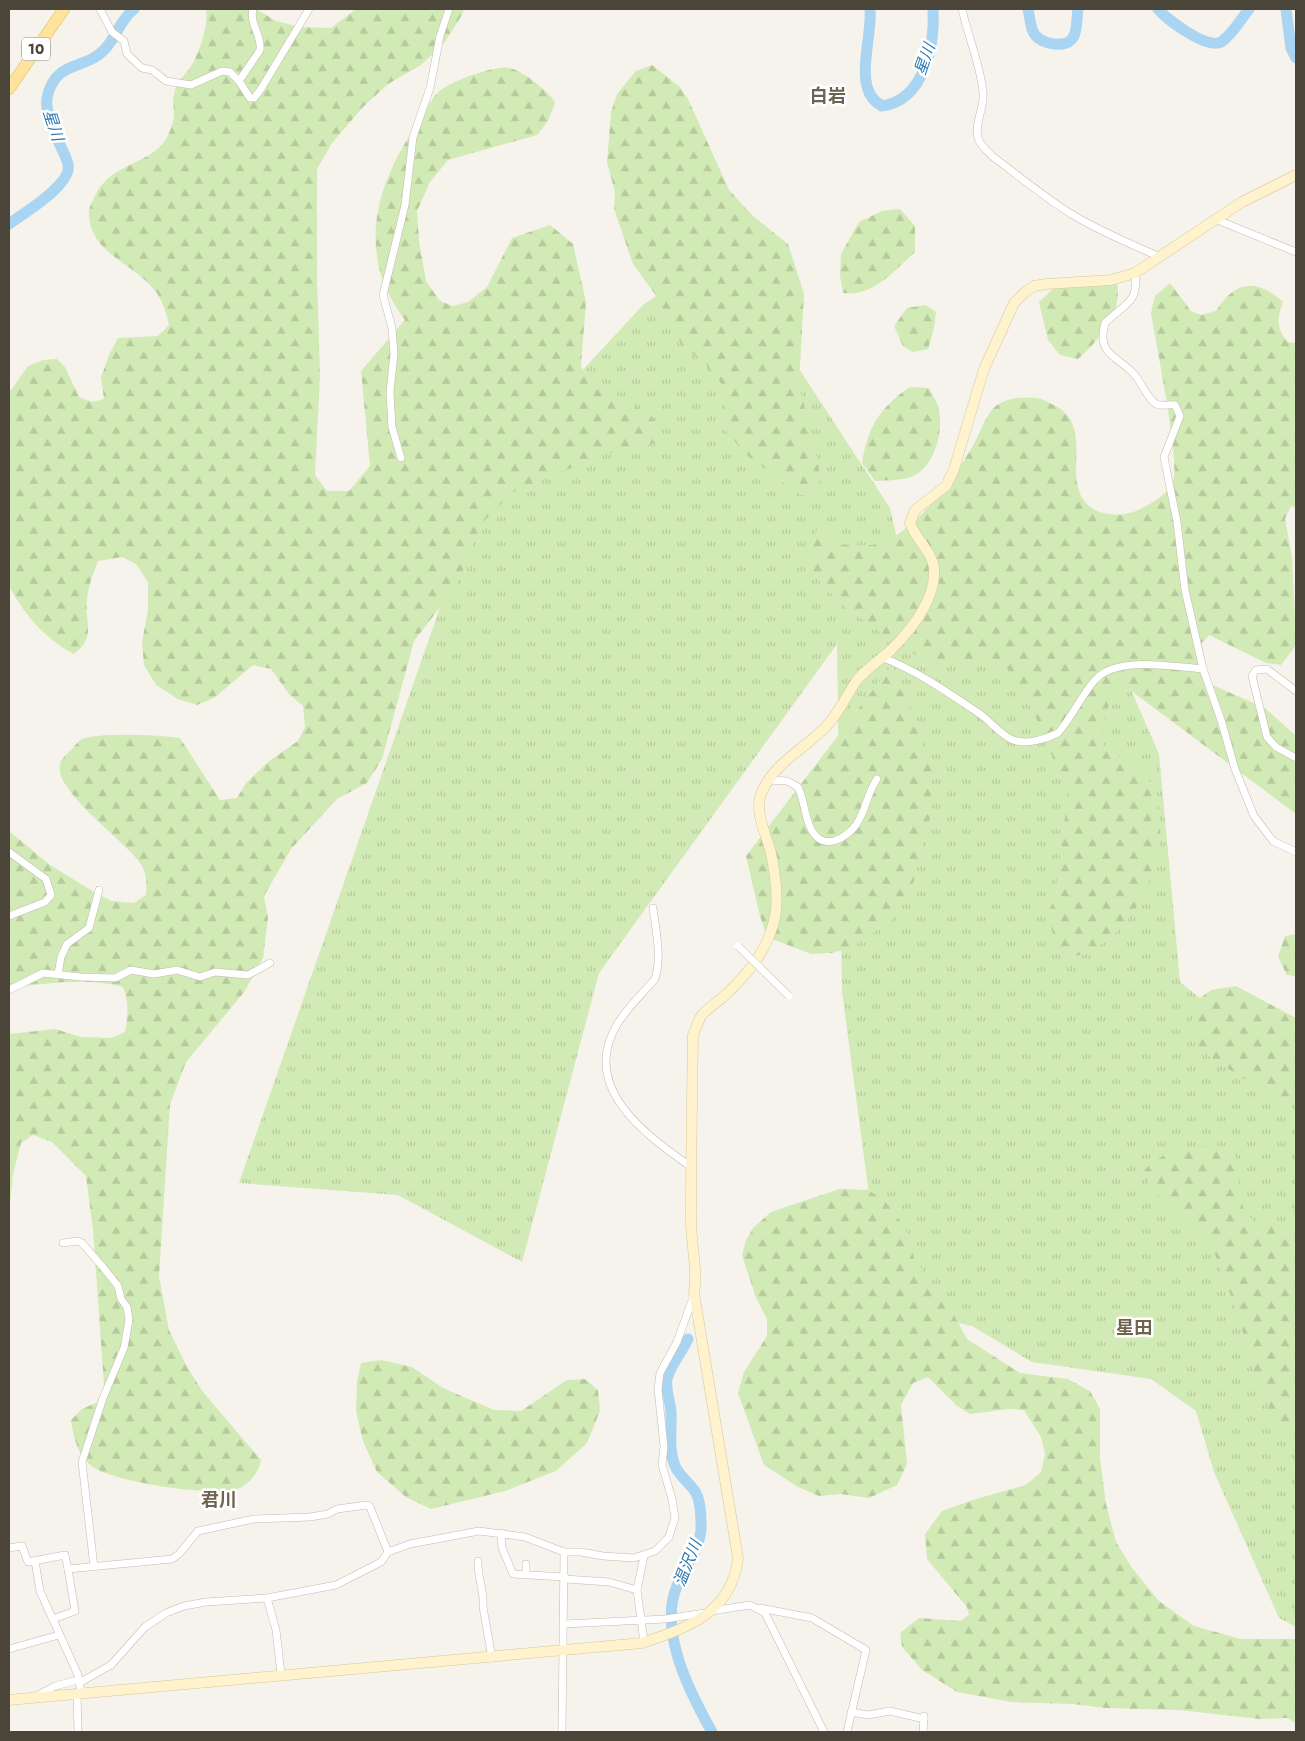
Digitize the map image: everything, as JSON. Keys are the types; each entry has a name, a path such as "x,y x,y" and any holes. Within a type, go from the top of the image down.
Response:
{"main road":[{"name":"10","path":"9,90 64,9"}],"street":[{"path":"100,9 112,32 124,41 127,54 133,61 142,68 152,70 166,82 191,85 222,71 230,72 239,80 246,96 254,98 309,9"},
{"path":"239,80 260,50 261,44 251,18 253,9"},
{"path":"400,458 392,427 390,392 394,354 392,328 383,295 405,205 413,137 430,88 440,36 449,9"},
{"path":"962,9 979,69 983,94 977,130 978,139 984,148 992,156 1074,216 1112,236 1160,257"},
{"path":"79,1687 111,1665 145,1627 166,1613 206,1602 267,1598 336,1585 381,1562 388,1552 410,1544 480,1531 525,1537 564,1552 581,1552 603,1556 634,1558 644,1556 664,1545 674,1524 672,1500 662,1465 664,1428 658,1389 660,1373 677,1342 696,1284 691,1234 693,1035 701,1015 746,974 762,954 775,916 774,878 759,809 760,796 775,770 830,722 857,681 870,665 890,651 914,624 925,605 934,583 934,567 927,551 914,535 910,523 916,510 946,486 954,469 984,368 1014,302 1034,286 1111,280 1135,273 1215,219 1296,175"},
{"path":"1215,219 1296,252"},
{"path":"1135,273 1135,293 1129,304 1106,323 1105,342 1108,352 1114,359 1133,372 1154,402 1161,405 1175,405 1178,409 1180,416 1164,457 1178,522 1185,590 1203,669 1221,720 1234,769 1254,816 1272,841 1296,852"},
{"path":"881,658 901,665 922,677 973,709 1006,735 1015,740 1027,741 1049,738 1058,733 1093,681 1110,670 1144,664 1203,669"},
{"path":"1296,691 1267,668 1256,670 1252,676 1267,737 1276,747 1296,758"},
{"path":"768,780 787,781 798,787 813,833 820,840 835,842 856,825 868,794 877,779"},
{"path":"9,852 46,879 50,895 45,902 9,916"},
{"path":"58,974 61,957 67,944 89,928 99,890"},
{"path":"653,908 658,963 656,974 617,1024 609,1045 606,1063 610,1083 626,1114 658,1143 691,1167"},
{"path":"738,946 789,996"},
{"path":"9,990 38,974 114,978 132,970 154,974 177,970 200,977 215,972 248,976 270,963"},
{"path":"64,1243 71,1241 82,1243 102,1266 118,1286 121,1299 127,1307 129,1320 124,1348 106,1390 82,1462 94,1568"},
{"path":"9,1700 34,1697 79,1687 281,1674 563,1652 644,1642 694,1624 710,1612 729,1589 738,1558 694,1293"},
{"path":"68,1569 172,1559 179,1554 198,1532 233,1522 254,1519 310,1517 328,1514 337,1509 367,1506 370,1507 388,1552"},
{"path":"501,1533 502,1548 510,1572 513,1574 603,1582 637,1590"},
{"path":"9,1548 22,1546 28,1562 66,1556 75,1611 54,1619"},
{"path":"562,1732 564,1552"},
{"path":"644,1556 637,1590 644,1642"},
{"path":"34,1561 40,1591 54,1619 79,1687 78,1732"},
{"path":"478,1561 479,1582 484,1600 483,1607 492,1658"},
{"path":"526,1564 526,1575"},
{"path":"267,1598 276,1630 281,1674"},
{"path":"564,1624 665,1619 750,1605 812,1618 866,1650 847,1732"},
{"path":"760,1608 765,1613 824,1732"},
{"path":"9,1649 59,1635"},
{"path":"852,1712 868,1715 890,1711 924,1718 924,1732"}],"green space":[{"path":"206,9 256,9 276,21 300,27 331,28 356,9 464,9 445,42 421,65 388,84 363,107 332,143 317,169 317,276 320,375 315,475 327,491 349,491 370,466 361,371 405,320 389,295 380,271 376,245 377,220 382,195 391,171 403,147 438,92 465,78 495,68 510,68 522,73 541,87 555,102 548,121 537,135 448,160 430,182 417,211 419,241 426,281 440,301 453,306 468,302 487,287 512,238 550,225 573,244 586,302 581,365 588,383 603,386 653,418 660,430 656,442 644,447 603,455 513,492 481,524 457,585 414,641 382,759 367,783 337,799 291,849 264,896 268,918 263,958 245,991 186,1062 170,1104 159,1276 169,1330 187,1367 203,1392 261,1460 259,1468 249,1482 242,1487 212,1491 190,1490 143,1483 105,1473 88,1463 77,1446 71,1420 82,1409 105,1399 93,1230 86,1176 52,1142 33,1135 21,1143 13,1174 9,1214 9,1034 55,1029 81,1037 111,1038 125,1032 127,1009 123,987 109,984 66,982 9,988 9,831 50,865 99,895 112,901 134,903 146,895 146,880 142,866 123,844 92,816 67,786 60,773 61,761 65,755 82,739 102,735 145,735 180,738 220,800 237,798 246,783 268,762 298,741 305,727 303,706 289,694 271,669 253,665 214,698 197,705 178,699 156,685 144,665 142,642 148,610 148,582 136,564 122,557 98,561 88,595 87,635 81,647 74,654 63,648 36,625 21,606 9,586 9,393 28,366 43,360 57,359 65,367 79,397 92,402 104,399 101,377 118,338 158,336 169,325 163,305 152,287 112,255 96,237 91,226 89,210 101,187 109,178 118,171 148,156 166,139 173,120 175,89 193,63 198,51 205,29"},
{"path":"652,65 679,86 688,99 729,190 754,217 788,244 804,294 799,384 818,462 820,481 810,495 800,495 748,456 724,429 726,408 724,387 707,366 681,344 660,301 633,264 614,209 615,192 607,162 611,112 617,94 636,71"},
{"path":"900,209 915,226 915,252 891,274 873,287 854,293 843,293 840,276 841,254 859,222 882,211"},
{"path":"722,251 890,508 912,606 1128,683 1159,754 1180,982 1296,1076 1296,1627 1279,1618 1214,1472 1196,1411 1151,1379 1032,1362 972,1326 884,1307 842,992 837,644 599,973 522,1262 398,1195 239,1183 487,473 643,305"},
{"path":"1117,283 1118,294 1113,315 1101,335 1078,359 1060,355 1048,340 1039,302 1056,286"},
{"path":"1170,283 1191,311 1201,315 1216,311 1231,293 1239,288 1255,286 1264,289 1283,302 1279,318 1281,333 1288,342 1296,343 1296,507 1291,506 1285,519 1292,557 1296,641 1294,648 1281,665 1266,663 1209,635 1199,646 1203,666 1212,685 1265,708 1296,736 1296,814 1126,687 1117,686 1104,723 1104,746 1134,766 1148,779 1153,787 1160,819 1159,844 1154,870 1144,894 1130,917 1113,936 1092,950 1069,958 1060,949 1046,915 1054,901 1068,794 1035,715 1007,666 996,660 922,659 841,604 805,565 819,524 838,544 862,546 875,545 886,541 912,523 924,512 957,471 993,408 1002,402 1016,398 1039,399 1054,405 1067,415 1073,426 1076,440 1077,482 1081,495 1089,506 1105,514 1124,514 1136,511 1158,499 1170,487 1175,470 1171,427 1151,313 1155,296"},
{"path":"925,305 936,312 934,328 928,349 913,352 903,346 894,326 907,308"},
{"path":"910,387 929,388 938,406 940,424 934,452 924,468 913,476 897,480 875,481 862,463 868,439 877,419 883,411"},
{"path":"892,665 920,729 932,767 931,814 911,891 892,920 852,947 832,953 811,954 767,937 760,916 746,856"},
{"path":"1296,934 1296,976 1287,975 1278,957 1285,936"},
{"path":"1236,986 1296,1018 1296,1103 1258,1087 1196,1047 1191,1023 1195,1002 1211,990"},
{"path":"1217,1145 1235,1153 1244,1213 1259,1224 1296,1222 1296,1284 1294,1291 1296,1296 1296,1434 1291,1435 1275,1417 1256,1384 1239,1317 1213,1249 1150,1187 1144,1171 1160,1158 1178,1150"},
{"path":"840,1189 868,1190 884,1200 905,1227 914,1258 949,1306 967,1339 1020,1373 1068,1379 1090,1391 1100,1409 1100,1458 1106,1504 1116,1542 1132,1568 1159,1601 1194,1626 1241,1639 1296,1639 1296,1723 1287,1718 1260,1719 1179,1710 1105,1708 1073,1704 1011,1702 957,1692 922,1670 902,1647 900,1633 919,1618 960,1621 969,1615 967,1607 927,1559 925,1534 942,1511 1026,1485 1041,1472 1045,1454 1041,1437 1024,1410 1009,1409 970,1414 957,1406 928,1377 913,1383 901,1405 907,1464 897,1485 869,1498 841,1494 819,1496 798,1487 764,1465 738,1393 744,1372 767,1336 767,1319 756,1298 742,1255 746,1240 754,1227 771,1212"},
{"path":"381,1360 412,1367 443,1388 494,1410 521,1411 567,1380 585,1379 598,1390 600,1411 587,1443 556,1471 505,1491 431,1509 406,1497 377,1472 363,1441 356,1411 357,1382 361,1363"}],"waterway":[{"name":"星川","path":"9,224 46,197 63,180 68,172 67,160 54,132 48,111 47,98 51,86 64,71 97,56 105,49 125,18 134,9"},
{"name":"星川","path":"870,9 865,76 867,88 873,98 882,106 897,102 918,82 929,53 932,38 933,9"},
{"name":"星川","path":"1028,9 1031,26 1035,35 1043,41 1055,44 1066,43 1074,36 1078,9"},
{"name":"星川","path":"1158,9 1188,33 1207,42 1215,43 1221,42 1229,35 1249,9"},
{"name":"星川","path":"1286,9 1291,48 1296,58"},
{"name":"温沢川","path":"688,1339 673,1364 667,1379 667,1388 671,1409 673,1460 677,1470 694,1489 697,1496 701,1531 696,1547 677,1586 672,1604 671,1622 674,1642 686,1681 712,1732"}],"district":[{"name":"白岩","path":"828,96"},
{"name":"星田","path":"1134,1328"},
{"name":"君川","path":"219,1500"}]}
